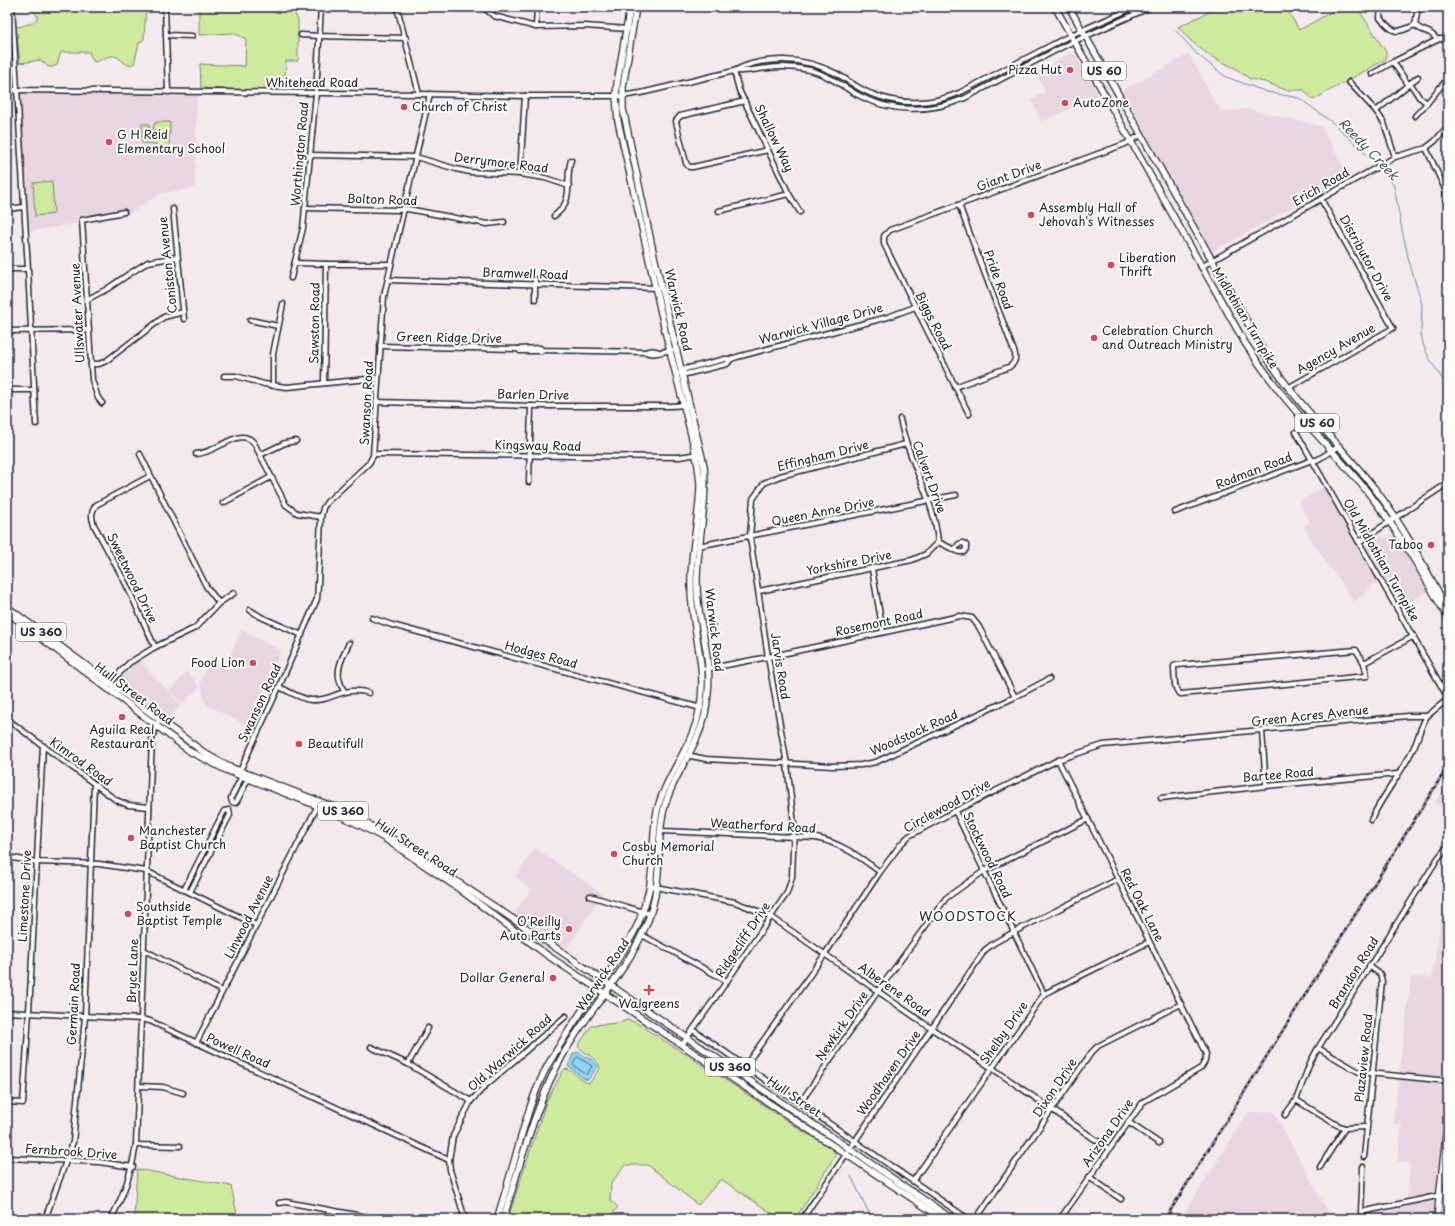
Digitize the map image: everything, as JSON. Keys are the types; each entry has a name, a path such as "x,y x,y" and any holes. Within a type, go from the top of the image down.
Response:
{"main road":[{"name":"Warwick Road","path":"630,7 624,75 617,109 621,134 655,288 673,350 706,478 697,573 697,599 705,669"},
{"name":"Warwick Road","path":"629,29 636,7"},
{"name":"Midlothian Turnpike","path":"1054,7 1238,332 1266,374 1299,415 1367,491 1390,522 1448,618"},
{"name":"Midlothian Turnpike","path":"1068,7 1258,343 1288,388 1376,491 1396,518 1448,610"},
{"name":"Warwick Road","path":"619,96 662,288 673,350"},
{"name":"Warwick Road","path":"497,1219 536,1090 565,1036 625,948 653,886 656,819 659,802 664,788 697,738 709,688 691,599 691,574 699,490 699,454"},
{"name":"Hull Street Road","path":"7,607 157,722 206,754 244,774 357,818 395,840 603,981"},
{"name":"Hull Street Road","path":"7,612 108,685"},
{"name":"Warwick Road","path":"503,1219 531,1130 552,1076 580,1028 620,972 642,935 650,914 662,814 670,790 685,755"},
{"name":"Hull Street Road","path":"319,803 406,852 458,888 547,955 682,1045"},
{"name":"Hull Street","path":"603,981 952,1219"},
{"name":"Hull Street","path":"682,1045 943,1219"},
{"path":"1437,1219 1448,1116"},
{"path":"1444,1219 1448,1174"}],"street":[{"path":"12,7 36,424"},
{"path":"165,7 168,92"},
{"name":"Worthington Road","path":"291,278 303,228 316,93 320,7"},
{"path":"397,7 419,94"},
{"path":"483,7 494,16 536,27 585,26 629,29"},
{"path":"536,27 538,7"},
{"path":"734,71 747,65 759,62 778,60 810,63 828,69 872,94 891,100 928,102 947,98 976,85 1071,35 1135,7"},
{"path":"734,71 747,72 778,67 803,69 828,77 873,101 909,109 928,108 960,100 1074,41 1151,7"},
{"path":"1381,7 1380,18 1392,30 1400,32 1415,25"},
{"path":"1415,25 1418,7"},
{"path":"1415,25 1421,30 1431,32 1437,40"},
{"path":"166,35 192,36"},
{"path":"301,35 406,38"},
{"path":"1372,74 1437,40 1442,39 1448,42"},
{"path":"1393,62 1419,97 1426,103"},
{"name":"Whitehead Road","path":"7,90 619,96 641,93 734,71"},
{"name":"Shallow Way","path":"734,71 736,82 789,194 800,212"},
{"path":"1376,110 1418,77"},
{"path":"1415,116 1448,78"},
{"path":"1349,82 1376,110 1384,123 1395,157"},
{"path":"976,85 978,90"},
{"name":"Swanson Road","path":"244,774 318,595 320,516 325,504 369,463 374,454 376,402 384,296 430,94"},
{"path":"520,174 525,96"},
{"path":"745,100 680,116 676,122 686,163 689,167 693,167 768,150"},
{"name":"Erich Road","path":"1201,267 1374,168 1395,157 1426,148 1435,141 1448,126"},
{"name":"Giant Drive","path":"884,236 890,230 1130,141 1141,135"},
{"path":"1426,148 1445,189 1445,198"},
{"name":"Derrymore Road","path":"310,155 416,157 470,172 520,174 545,178 569,186"},
{"path":"554,216 565,206 569,186 568,167 571,160"},
{"path":"719,212 789,194"},
{"name":"Distributor Drive","path":"1321,199 1393,328"},
{"name":"Pride Road","path":"955,387 1009,367 1014,362 1015,354 959,205"},
{"path":"7,209 24,207"},
{"name":"Bolton Road","path":"305,208 408,209 487,224 504,222"},
{"name":"Coniston Avenue","path":"173,209 184,319"},
{"name":"Ullswater Avenue","path":"102,403 98,398 92,380 82,220 124,212"},
{"name":"Biggs Road","path":"884,236 884,244 969,414"},
{"path":"88,299 107,290 148,262 177,257"},
{"path":"296,262 326,264 391,264"},
{"name":"Sawston Road","path":"324,383 326,264"},
{"path":"7,269 28,269"},
{"path":"535,299 536,279"},
{"name":"Bramwell Road","path":"388,280 662,288"},
{"path":"273,386 273,354 283,304"},
{"name":"Warwick Village Drive","path":"679,373 685,369 725,359 731,359 888,318 915,307"},
{"path":"91,364 99,364 106,361 164,317 183,312"},
{"path":"250,320 278,326"},
{"name":"Agency Avenue","path":"1288,388 1393,328"},
{"path":"7,331 88,330"},
{"name":"Green Ridge Drive","path":"380,346 518,349 520,351 658,352 673,350"},
{"path":"224,376 236,376 273,386 294,386 378,378"},
{"path":"7,390 34,390"},
{"name":"Barlen Drive","path":"376,402 531,406 687,405"},
{"path":"528,482 531,406"},
{"name":"Calvert Drive","path":"900,419 906,444 930,500 937,528 938,542"},
{"name":"Old Midlothian Turnpike","path":"1296,432 1414,636 1448,698"},
{"path":"196,454 205,454 235,438 242,436 252,440 283,500 290,508 301,514 320,516"},
{"path":"260,455 285,443 296,441"},
{"name":"Effingham Drive","path":"753,499 764,483 780,476 906,444"},
{"name":"Rodman Road","path":"1175,512 1312,460 1317,460 1338,447"},
{"path":"140,454 206,586 219,603"},
{"name":"Kingsway Road","path":"374,454 679,458 699,454"},
{"name":"Sweetwood Drive","path":"150,476 96,505 92,510 91,517 126,584 155,647"},
{"path":"223,503 271,477"},
{"path":"1359,542 1448,483"},
{"name":"Queen Anne Drive","path":"693,547 956,495"},
{"name":"Jarvis Road","path":"753,499 750,536 768,657 787,764 794,824 793,836"},
{"path":"938,542 955,549"},
{"name":"Yorkshire Drive","path":"759,591 912,560 926,554 938,542"},
{"path":"872,569 883,632"},
{"path":"108,685 128,663 155,647 195,628 219,603 234,593"},
{"path":"250,610 302,635"},
{"name":"Rosemont Road","path":"705,669 960,616 972,618 979,627 1015,697"},
{"name":"Hodges Road","path":"372,618 392,625 703,709"},
{"path":"1364,663 1414,636"},
{"path":"344,691 339,680 338,671 349,643"},
{"path":"1356,650 1364,663 1367,676 1181,694 1178,693 1176,689 1174,669 1174,666 1177,665 1356,650"},
{"name":"Woodstock Road","path":"685,755 706,759 833,766 861,765 876,762 1015,697 1049,679"},
{"path":"279,687 302,698 312,700 322,700 344,691 355,690 368,693"},
{"path":"1371,820 1378,805 1415,747 1421,725 1427,716 1448,698"},
{"name":"Green Acres Avenue","path":"1169,738 1262,731 1408,716 1427,716"},
{"name":"Kimrod Road","path":"7,719 116,800 128,805 149,807"},
{"name":"Bryce Lane","path":"111,1219 118,1206 132,1167 136,1145 152,739 157,722"},
{"path":"1262,731 1266,786"},
{"name":"Circlewood Drive","path":"745,1066 825,954 880,872 901,844 909,836 955,811 1058,760 1103,745 1169,738"},
{"name":"Limestone Drive","path":"7,1102 23,1103 30,1013 36,862 43,746"},
{"name":"Red Oak Lane","path":"1058,760 1206,1054 1205,1061"},
{"path":"244,774 237,801 235,803 232,802 231,798 244,774"},
{"name":"Bartee Road","path":"1161,798 1266,786 1398,774"},
{"name":"Germain Road","path":"45,1219 74,1142 85,1016 94,784"},
{"name":"Linwood Avenue","path":"196,1043 319,803"},
{"path":"184,890 224,811 229,810 230,815 190,892"},
{"name":"Stockwood Road","path":"955,811 1044,994"},
{"name":"Newkirk Drive","path":"800,1103 878,991 946,898 984,871 1088,819"},
{"name":"Weatherford Road","path":"660,829 664,831 816,838 838,844 857,854 880,872"},
{"name":"Ridgecliff Drive","path":"682,1045 786,893 792,877 793,836"},
{"name":"Brandon Road","path":"1285,1116 1296,1100 1310,1063 1318,1048 1438,858 1448,846"},
{"path":"7,857 36,862 91,863 146,871 256,925"},
{"name":"Woodhaven Drive","path":"802,1219 985,950 994,943 1014,932 1118,879"},
{"name":"Alberene Road","path":"653,886 735,902 770,916 932,1029 992,1068 1109,1149"},
{"path":"590,896 650,914"},
{"path":"642,935 727,981"},
{"name":"Shelby Drive","path":"913,1181 1044,994 1149,942"},
{"path":"144,950 222,991"},
{"name":"Plazaview Road","path":"1364,1157 1382,981 1380,974 1369,966"},
{"name":"Dixon Drive","path":"976,1219 1094,1050 1181,1004"},
{"name":"Powell Road","path":"7,1012 141,1019 150,1021 449,1160"},
{"name":"Old Warwick Road","path":"465,1219 455,1191 449,1160 453,1136 471,1101 486,1085 566,1016"},
{"path":"408,1064 428,1028"},
{"path":"693,1030 968,1219"},
{"path":"371,1047 408,1064 471,1101"},
{"path":"1318,1048 1355,1070 1372,1074 1448,1081"},
{"name":"Arizona Drive","path":"1060,1219 1143,1102 1201,1068 1205,1061"},
{"path":"139,1086 163,1087 183,1093"},
{"path":"1296,1100 1331,1122 1345,1128 1366,1128"},
{"path":"1128,1122 1159,1143"},
{"path":"1320,1167 1345,1128"},
{"path":"136,1145 180,1146"},
{"name":"Fernbrook Drive","path":"7,1158 99,1162 132,1167"},
{"path":"1363,1167 1361,1212 1447,1193"},
{"path":"1089,1177 1121,1199"},
{"path":"279,1203 286,1202 378,1219"},
{"path":"346,1219 347,1213"}],"shaded area":[{"path":"1071,53 1076,55 1098,95 1042,122 1031,100 1045,92 1036,73"},
{"path":"1189,54 1221,112 1248,109 1321,126 1349,176 1212,252 1122,91"},
{"name":"G H Reid Elementary School","path":"21,92 197,96 195,188 162,193 129,214 27,232 19,95"},
{"path":"1324,487 1378,581 1354,602 1332,569 1330,569 1303,526 1310,522 1299,502"},
{"path":"1394,533 1430,590 1400,608 1365,546 1382,535 1386,539"},
{"path":"242,630 281,651 251,727 206,705 200,683 209,662 225,665"},
{"path":"138,659 181,705 165,721 116,683"},
{"path":"187,672 200,687 182,704 169,691"},
{"path":"1448,783 1448,811 1435,803"},
{"path":"535,848 603,894 565,951 513,916 531,889 515,877"},
{"path":"1448,873 1448,1219 1361,1219 1406,1206 1410,1163 1397,1161 1402,1125 1393,1123 1411,977 1432,978"},
{"path":"1248,1112 1274,1112 1332,1219 1181,1219"}],"green space":[{"path":"15,7 146,7 144,39 139,43 134,64 131,65 126,64 114,56 107,57 96,62 93,61 89,52 61,52 57,65 52,67 48,67 41,60 20,63 16,27 33,22 37,17 36,14 29,9"},
{"path":"199,7 293,10 298,20 298,61 286,61 284,92 201,88 200,64 245,66 246,39 234,33 199,35"},
{"path":"1219,7 1286,7 1299,30 1335,10 1334,7 1357,7 1386,52 1386,59 1313,100 1304,90 1286,90 1265,82 1250,79 1235,68 1210,56 1191,41 1178,27"},
{"path":"156,122 170,122 169,153 156,153 156,144 142,143 142,124 149,124 149,131 153,131 154,124 156,124"},
{"path":"52,181 54,214 35,216 33,183"},
{"path":"628,1020 635,1022 807,1134 823,1142 834,1151 836,1154 834,1158 795,1219 780,1219 721,1179 698,1205 648,1165 626,1165 611,1183 610,1200 618,1207 608,1219 523,1219 509,1215 546,1102 563,1071 565,1069 568,1070 589,1083 600,1068 594,1059 578,1047 579,1044 592,1025 618,1023"},
{"path":"137,1169 231,1186 238,1219 134,1219"}],"water":[{"path":"578,1052 592,1060 598,1066 588,1080 583,1078 568,1066 573,1054"}],"waterway":[{"name":"Reedy Creek","path":"1175,30 1197,54 1226,77 1267,92 1299,98 1333,123 1377,166"},
{"name":"Reedy Creek","path":"1379,168 1394,186 1409,261 1422,304 1421,333 1423,344 1429,358 1448,388"},
{"path":"851,1176 872,1219"}],"railway":[{"path":"1165,1219 1448,766"}],"place":[{"name":"Pizza Hut","path":"1070,70"},
{"name":"AutoZone","path":"1065,103"},
{"name":"Church of Christ","path":"404,107"},
{"name":"G H Reid Elementary School","path":"109,142"},
{"name":"Assembly Hall of Jehovah's Witnesses","path":"1031,215"},
{"name":"Liberation Thrift","path":"1111,265"},
{"name":"Celebration Church and Outreach Ministry","path":"1094,338"},
{"name":"Taboo","path":"1431,545"},
{"name":"Food Lion","path":"253,663"},
{"name":"Aguila Real Restaurant","path":"122,717"},
{"name":"Beautifull","path":"299,744"},
{"name":"Manchester Baptist Church","path":"131,838"},
{"name":"Cosby Memorial Church","path":"614,854"},
{"name":"Southside Baptist Temple","path":"128,914"},
{"name":"O'Reilly Auto Parts","path":"569,929"},
{"name":"Dollar General","path":"553,978"},
{"name":"Walgreens","path":"649,990"}],"district":[{"name":"WOODSTOCK","path":"968,916"}]}
